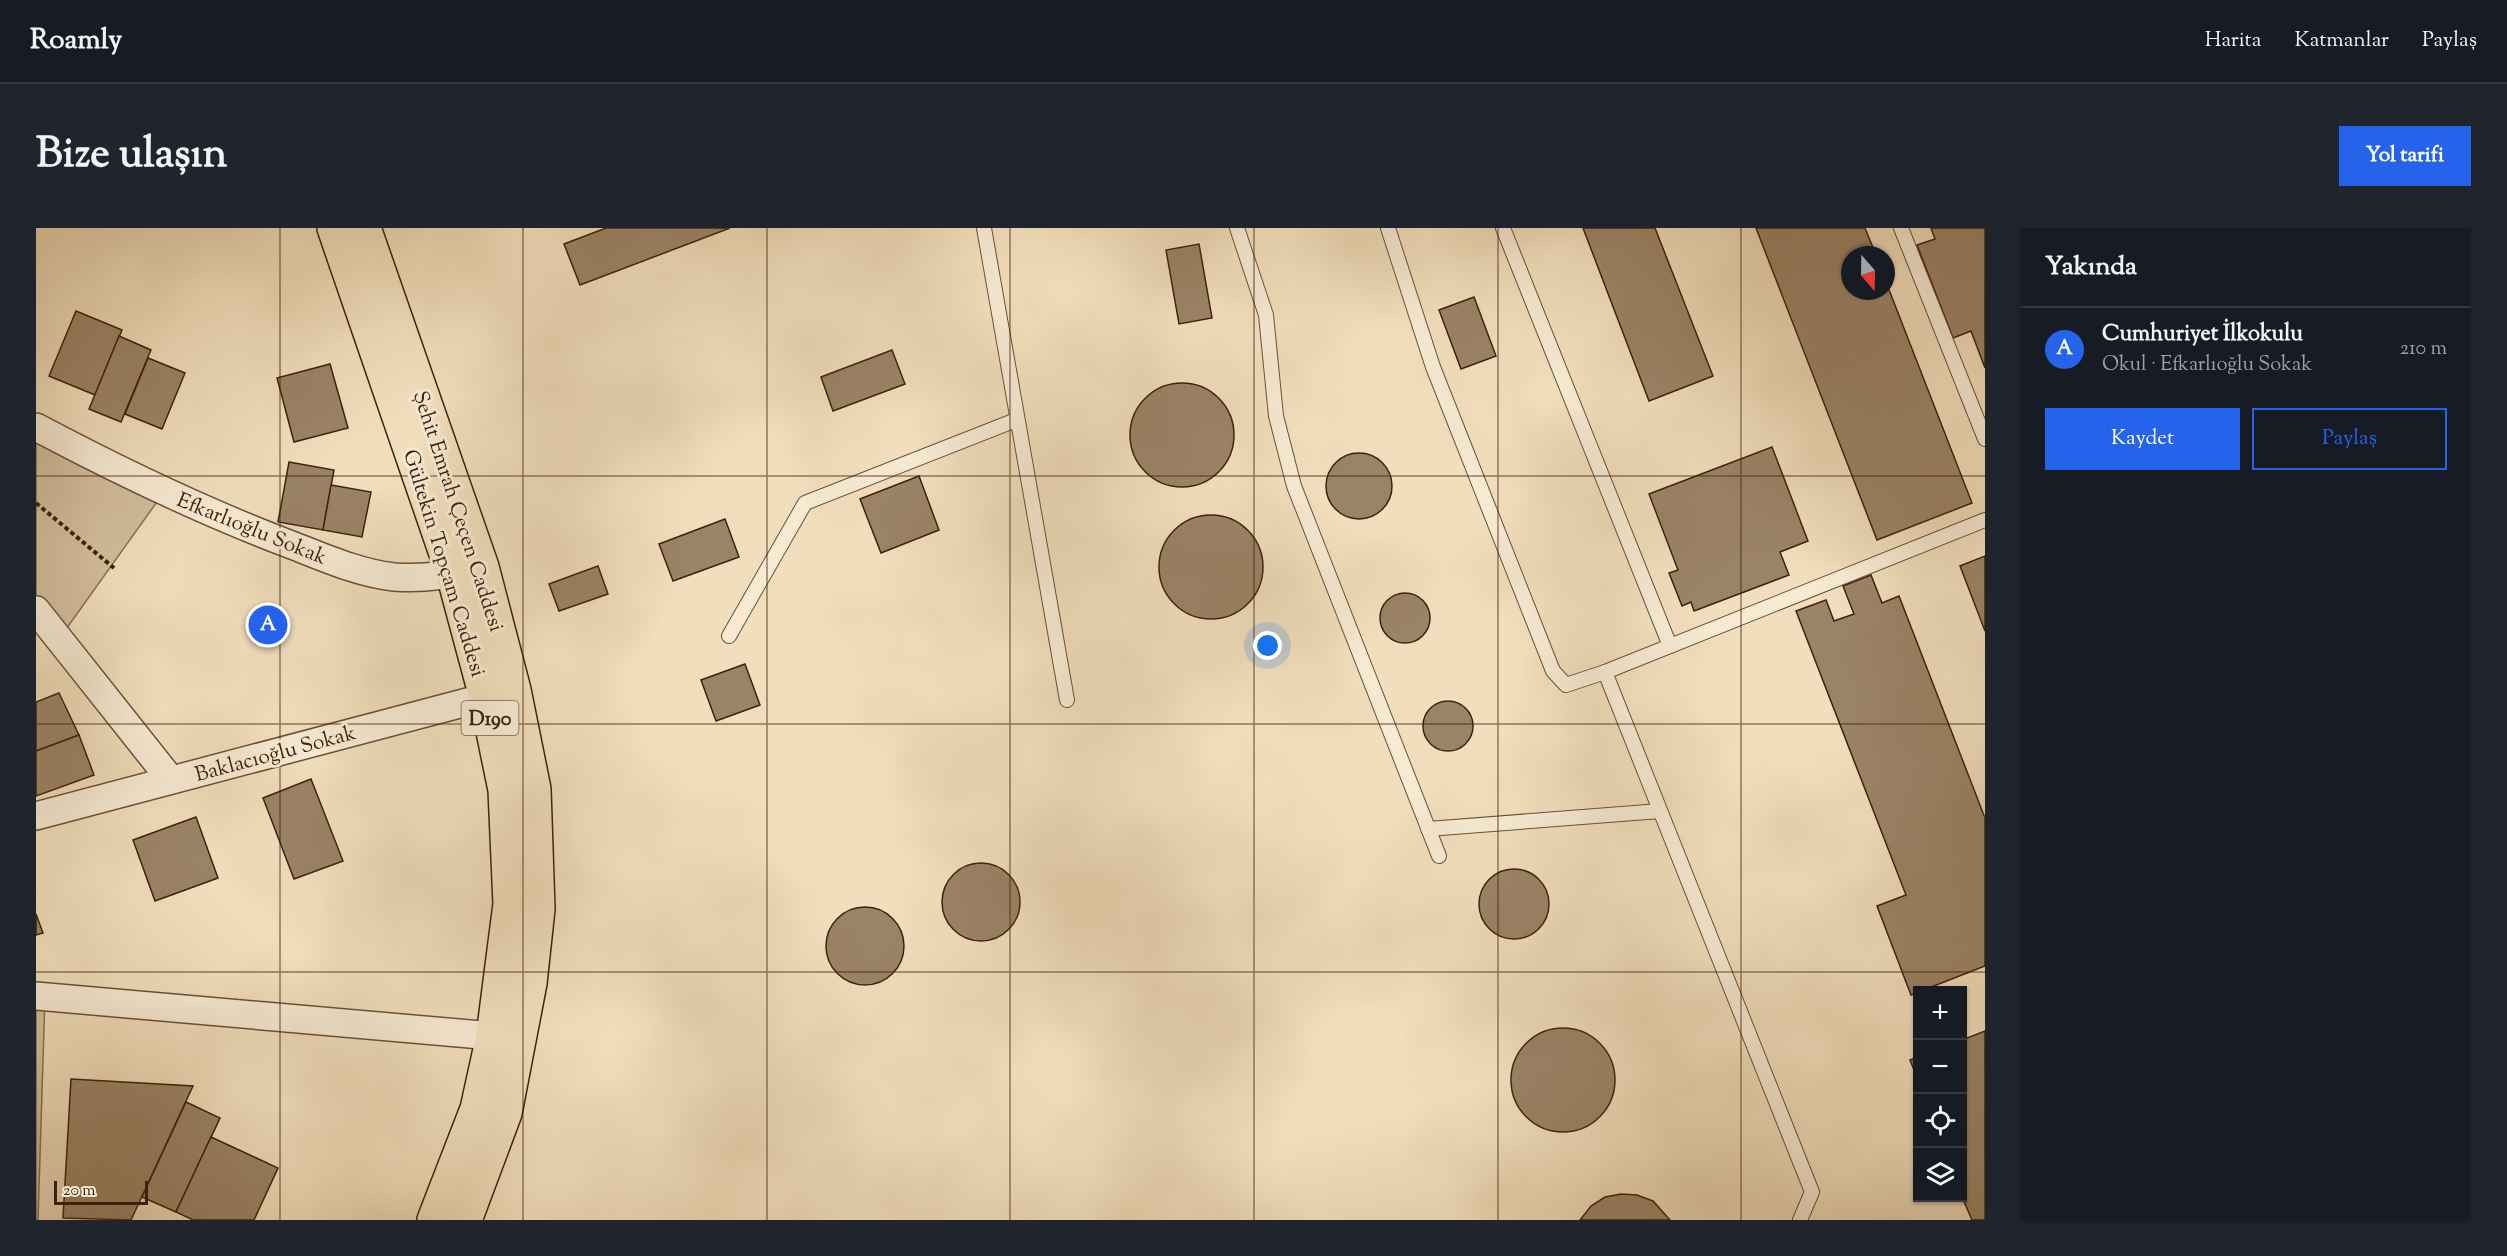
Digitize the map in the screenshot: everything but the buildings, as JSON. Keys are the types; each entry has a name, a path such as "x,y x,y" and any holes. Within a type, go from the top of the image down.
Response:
{"highway":[{"name":"Gültekin Topçam Caddesi","path":"334,228 467,570 500,693 510,852 510,904 493,1036 477,1109 434,1220"},
{"name":"Şehit Emrah Çeçen Caddesi","path":"364,228 467,570"},
{"name":"D190","path":"465,1220 505,1113 520,1047 538,909 534,789 500,693"}],"street":[{"name":"Efkarlıoğlu Sokak","path":"36,427 146,484 250,530 341,564 392,576 419,578 467,570"},
{"path":"36,610 171,780"},
{"name":"Baklacıoğlu Sokak","path":"36,816 500,693"},
{"path":"36,996 493,1036"}],"lane":[{"path":"984,228 1067,700"},
{"path":"1237,228 1266,315 1276,416 1294,486 1439,856"},
{"path":"1388,228 1434,367 1553,671 1566,685 1605,672 1985,520"},
{"path":"1503,228 1670,646"},
{"path":"1901,228 1985,440"},
{"path":"729,636 805,503 1016,420"},
{"path":"1605,672 1812,1192 1800,1220"},
{"path":"1428,829 1660,811"}],"path":[{"path":"36,503 114,568"}],"shaded area":[{"path":"36,427 164,492 59,639 36,610"},
{"path":"36,996 45,997 38,1220 36,1220"}],"place":[{"name":"Cumhuriyet İlkokulu","path":"268,625"}]}
